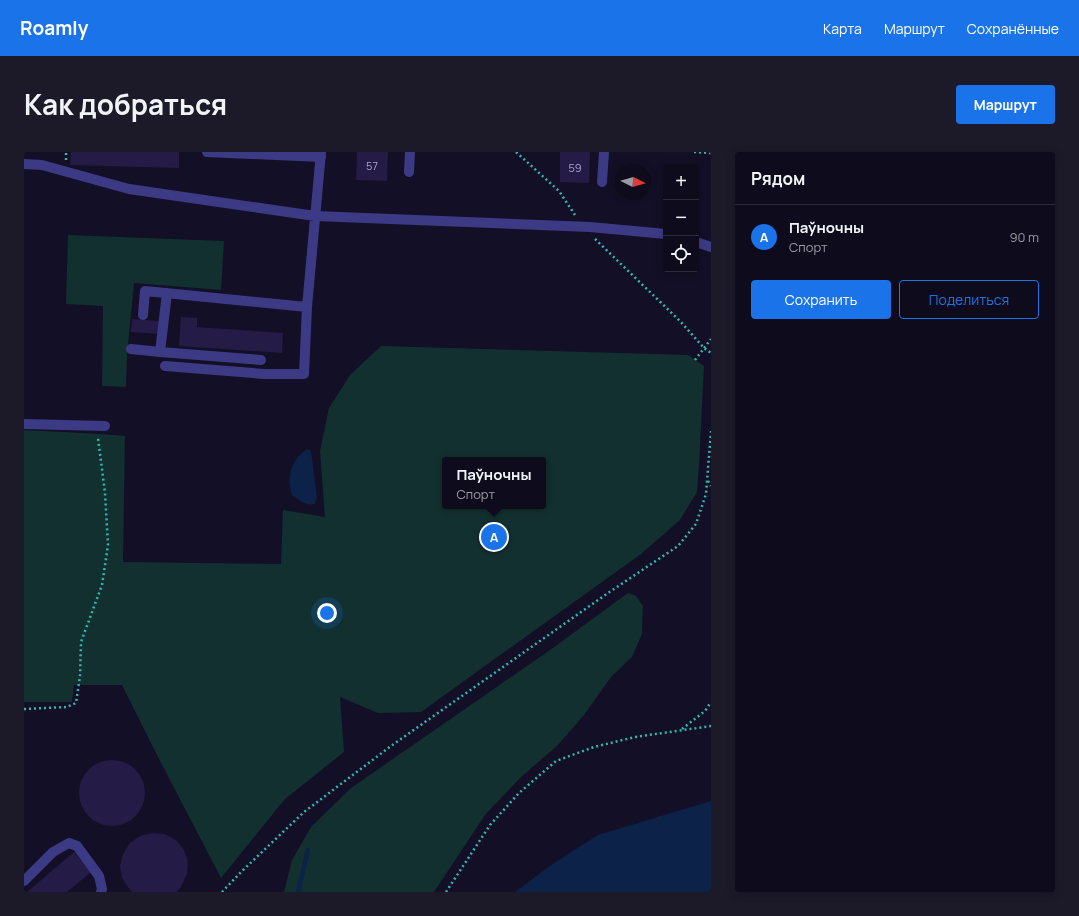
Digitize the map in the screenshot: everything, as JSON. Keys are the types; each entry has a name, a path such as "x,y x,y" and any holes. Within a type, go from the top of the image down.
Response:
{"lane":[{"path":"165,366 264,374 304,374 307,306 321,154 207,152"},
{"path":"409,172 410,152"},
{"path":"602,182 604,152"},
{"path":"24,164 42,165 129,188 316,216 583,227 663,234"},
{"path":"699,243 711,247"},
{"path":"143,315 145,291 307,306"},
{"path":"160,352 167,293"},
{"path":"131,349 262,360"},
{"path":"24,424 100,426"},
{"path":"24,881 53,852 69,843 77,846 99,876 102,889 101,892"}],"path":[{"path":"516,152 560,191 583,227 680,321 704,348 711,353"},
{"path":"694,152 711,153"},
{"path":"695,360 711,339"},
{"path":"24,709 67,707 76,703 80,676 81,642 102,585 108,545 106,493 100,445 100,426"},
{"path":"222,892 304,812 390,746 608,593 678,546 696,524 706,494 711,431"},
{"path":"707,481 711,486"},
{"path":"681,730 705,711 711,702"},
{"path":"446,892 490,825 519,793 556,761 594,747 634,737 711,726"}],"green space":[{"path":"68,235 224,241 221,290 134,283 127,356 126,387 102,386 103,306 66,304"},
{"path":"381,346 688,355 704,366 697,492 680,520 641,554 421,712 378,713 340,697 344,752 285,799 221,878 122,685 74,685 72,702 24,702 24,430 125,436 123,562 281,564 283,510 325,517 320,451 329,408 350,375"},
{"path":"628,593 636,596 643,606 642,634 632,657 611,677 584,715 558,745 521,777 485,815 434,892 284,892 292,860 311,827 351,788 550,650"}],"water":[{"path":"307,449 311,451 317,497 315,504 303,502 292,495 290,488 291,469 297,458"},
{"path":"711,801 711,892 515,892 554,863 598,835"}],"building":[{"path":"71,152 179,152 179,168 70,165"},
{"path":"357,152 388,152 387,181 356,180"},
{"path":"560,152 590,152 589,183 560,182"},
{"path":"181,317 197,318 197,327 283,333 282,353 179,346"},
{"path":"132,319 159,321 158,334 131,332"},
{"path":"112,760 125,763 135,770 142,780 145,793 142,806 135,816 125,823 112,826 99,823 89,816 82,806 79,793 82,780 89,770 99,763"},
{"path":"152,833 164,834 176,840 184,850 188,862 187,874 181,887 176,892 133,892 122,878 120,866 123,854 130,843 140,836"},
{"path":"74,852 91,872 67,892 27,892"}],"waterway":[{"path":"298,892 308,850"}],"place":[{"name":"Паўночны","path":"494,537"}]}
